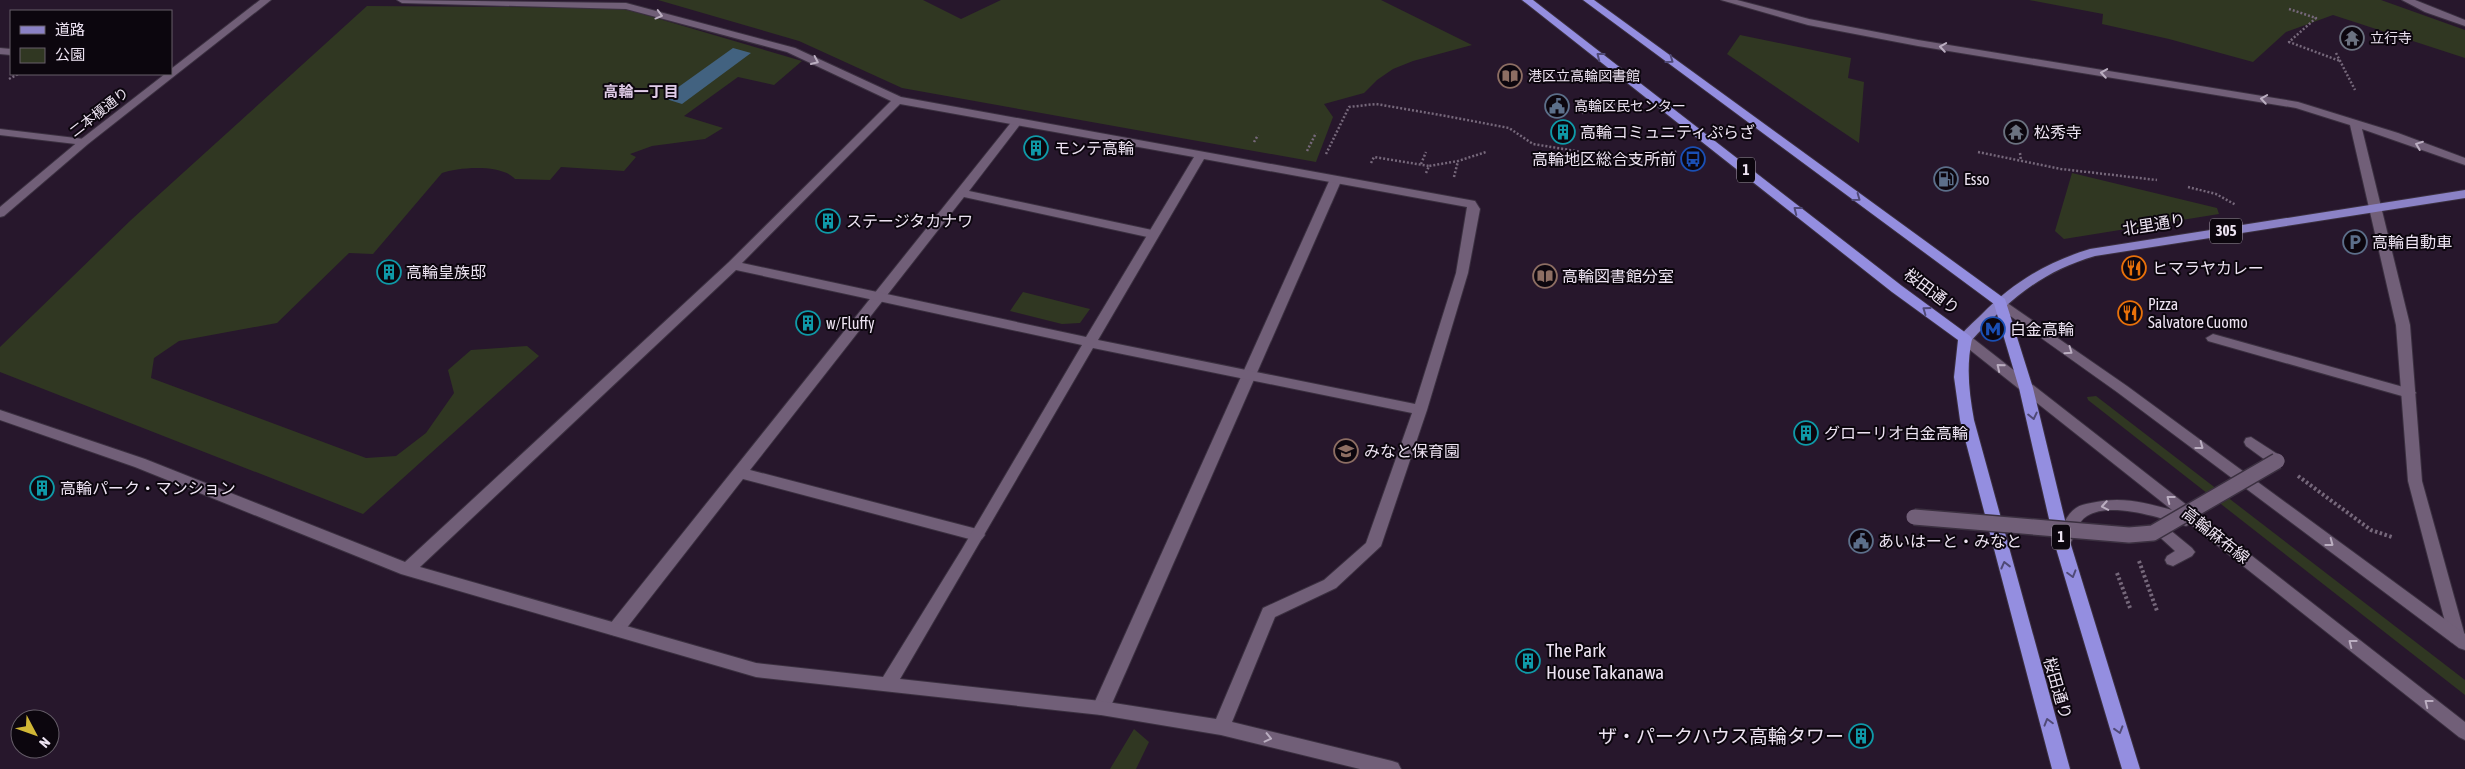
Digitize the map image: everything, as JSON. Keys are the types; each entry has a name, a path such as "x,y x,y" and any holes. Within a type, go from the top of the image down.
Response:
{"highway":[{"name":"桜田通り","path":"1528,0 1897,289 1965,339 1960,361 1966,410 2018,615 2061,769"},
{"name":"桜田通り","path":"1588,0 2000,302"},
{"name":"1","path":"2000,302 2026,388 2063,545 2131,769"}],"main road":[{"name":"北里通り","path":"1965,339 2000,302 2022,284 2054,264 2094,252 2465,194"}],"street":[{"name":"二本榎通り","path":"172,73 266,0"},
{"path":"402,0 629,3 791,50 898,100 1463,201 1471,204 1474,209 1462,273 1420,410 1373,546 1330,584 1269,613 1220,727"},
{"path":"1726,0 1808,22 2298,105 2355,122 2465,162"},
{"path":"2407,0 2428,10 2465,23"},
{"name":"二本榎通り","path":"0,213 84,142 169,75"},
{"path":"408,570 733,265 898,100"},
{"path":"616,629 1017,122"},
{"path":"2355,122 2404,325 2416,481 2437,569 2462,636"},
{"path":"0,132 84,142"},
{"path":"887,685 1029,449 1088,342 1200,154"},
{"path":"1101,708 1336,179"},
{"path":"961,193 1152,234"},
{"path":"733,265 1088,342 1420,410"},
{"path":"2000,302 2462,636"},
{"path":"2213,338 2409,393"},
{"name":"高輪麻布線","path":"1965,339 2465,732"},
{"path":"0,415 140,463 408,570 756,670 1101,708 1220,727 1392,769"},
{"path":"1914,517 2129,535 2153,533 2277,461 2251,442"},
{"path":"740,473 977,535"},
{"path":"2063,545 2072,522 2082,512 2110,504 2148,509 2203,525"},
{"path":"2159,529 2187,552 2173,560"}],"path":[{"path":"2289,8 2316,18 2289,42 2340,61"},
{"path":"2336,53 2355,90"},
{"path":"9,79 16,75"},
{"path":"1582,113 1617,103"},
{"path":"1327,153 1349,107 1376,104 1509,128 1533,144 1643,162 1678,151"},
{"path":"1305,156 1316,133"},
{"path":"1421,164 1426,152"},
{"path":"1371,162 1374,157 1429,166 1458,161 1486,152"},
{"path":"1978,152 2061,169 2157,180"},
{"path":"2020,153 2020,161"},
{"path":"1453,179 1458,161"},
{"path":"1424,179 1429,166"},
{"path":"2188,188 2216,194 2241,208"},
{"path":"2277,461 2371,530 2392,537"},
{"path":"2129,535 2157,611"},
{"path":"2117,573 2130,608"}],"green space":[{"path":"658,0 923,0 961,19 1001,0 1381,0 1472,45 1413,61 1393,69 1377,80 1364,93 1324,104 1333,117 1316,162 902,88 799,41"},
{"path":"2029,0 2381,0 2465,30 2465,58 2333,15 2286,32 2253,62 2169,39 2102,24 2103,14"},
{"path":"367,6 622,8 802,61 774,85 738,77 684,116 723,128 705,139 652,146 630,154 636,157 624,171 561,167 550,180 515,179 509,174 500,171 480,168 459,169 442,173 373,254 349,253 277,323 179,341 154,358 151,378 366,458 396,456 426,433 454,393 448,370 471,350 527,346 539,356 363,514 0,372 0,347 131,220"},
{"path":"1740,35 1851,58 1848,78 1864,82 1859,143 1727,54"},
{"path":"2072,173 2217,208 2219,214 2064,239 2055,231"},
{"path":"1023,292 1090,309 1080,323 1062,324 1010,311"},
{"path":"2096,396 2465,680 2465,695 2088,400 2087,397"},
{"path":"1134,729 1149,742 1136,769 1110,769"}],"water":[{"path":"733,48 751,53 682,104 663,98"}],"place":[{"name":"立行寺","path":"2352,38"},
{"name":"港区立高輪図書館","path":"1510,76"},
{"name":"高輪区民センター","path":"1557,106"},
{"name":"高輪コミュニティぷらざ","path":"1563,132"},
{"name":"松秀寺","path":"2016,132"},
{"name":"モンテ高輪","path":"1036,148"},
{"name":"高輪地区総合支所前","path":"1693,159"},
{"name":"Esso","path":"1946,179"},
{"name":"ステージタカナワ","path":"828,221"},
{"name":"高輪自動車","path":"2355,242"},
{"name":"ヒマラヤカレー","path":"2134,268"},
{"name":"高輪皇族邸","path":"389,272"},
{"name":"高輪図書館分室","path":"1545,276"},
{"name":"Pizza Salvatore Cuomo","path":"2130,313"},
{"name":"w/Fluffy","path":"808,323"},
{"name":"白金高輪","path":"1993,329"},
{"name":"グローリオ白金高輪","path":"1806,433"},
{"name":"みなと保育園","path":"1346,451"},
{"name":"高輪パーク・マンション","path":"42,488"},
{"name":"あいはーと・みなと","path":"1861,541"},
{"name":"The Park House Takanawa","path":"1528,661"},
{"name":"ザ・パークハウス高輪タワー","path":"1861,736"}],"district":[{"name":"高輪一丁目","path":"641,92"}]}
